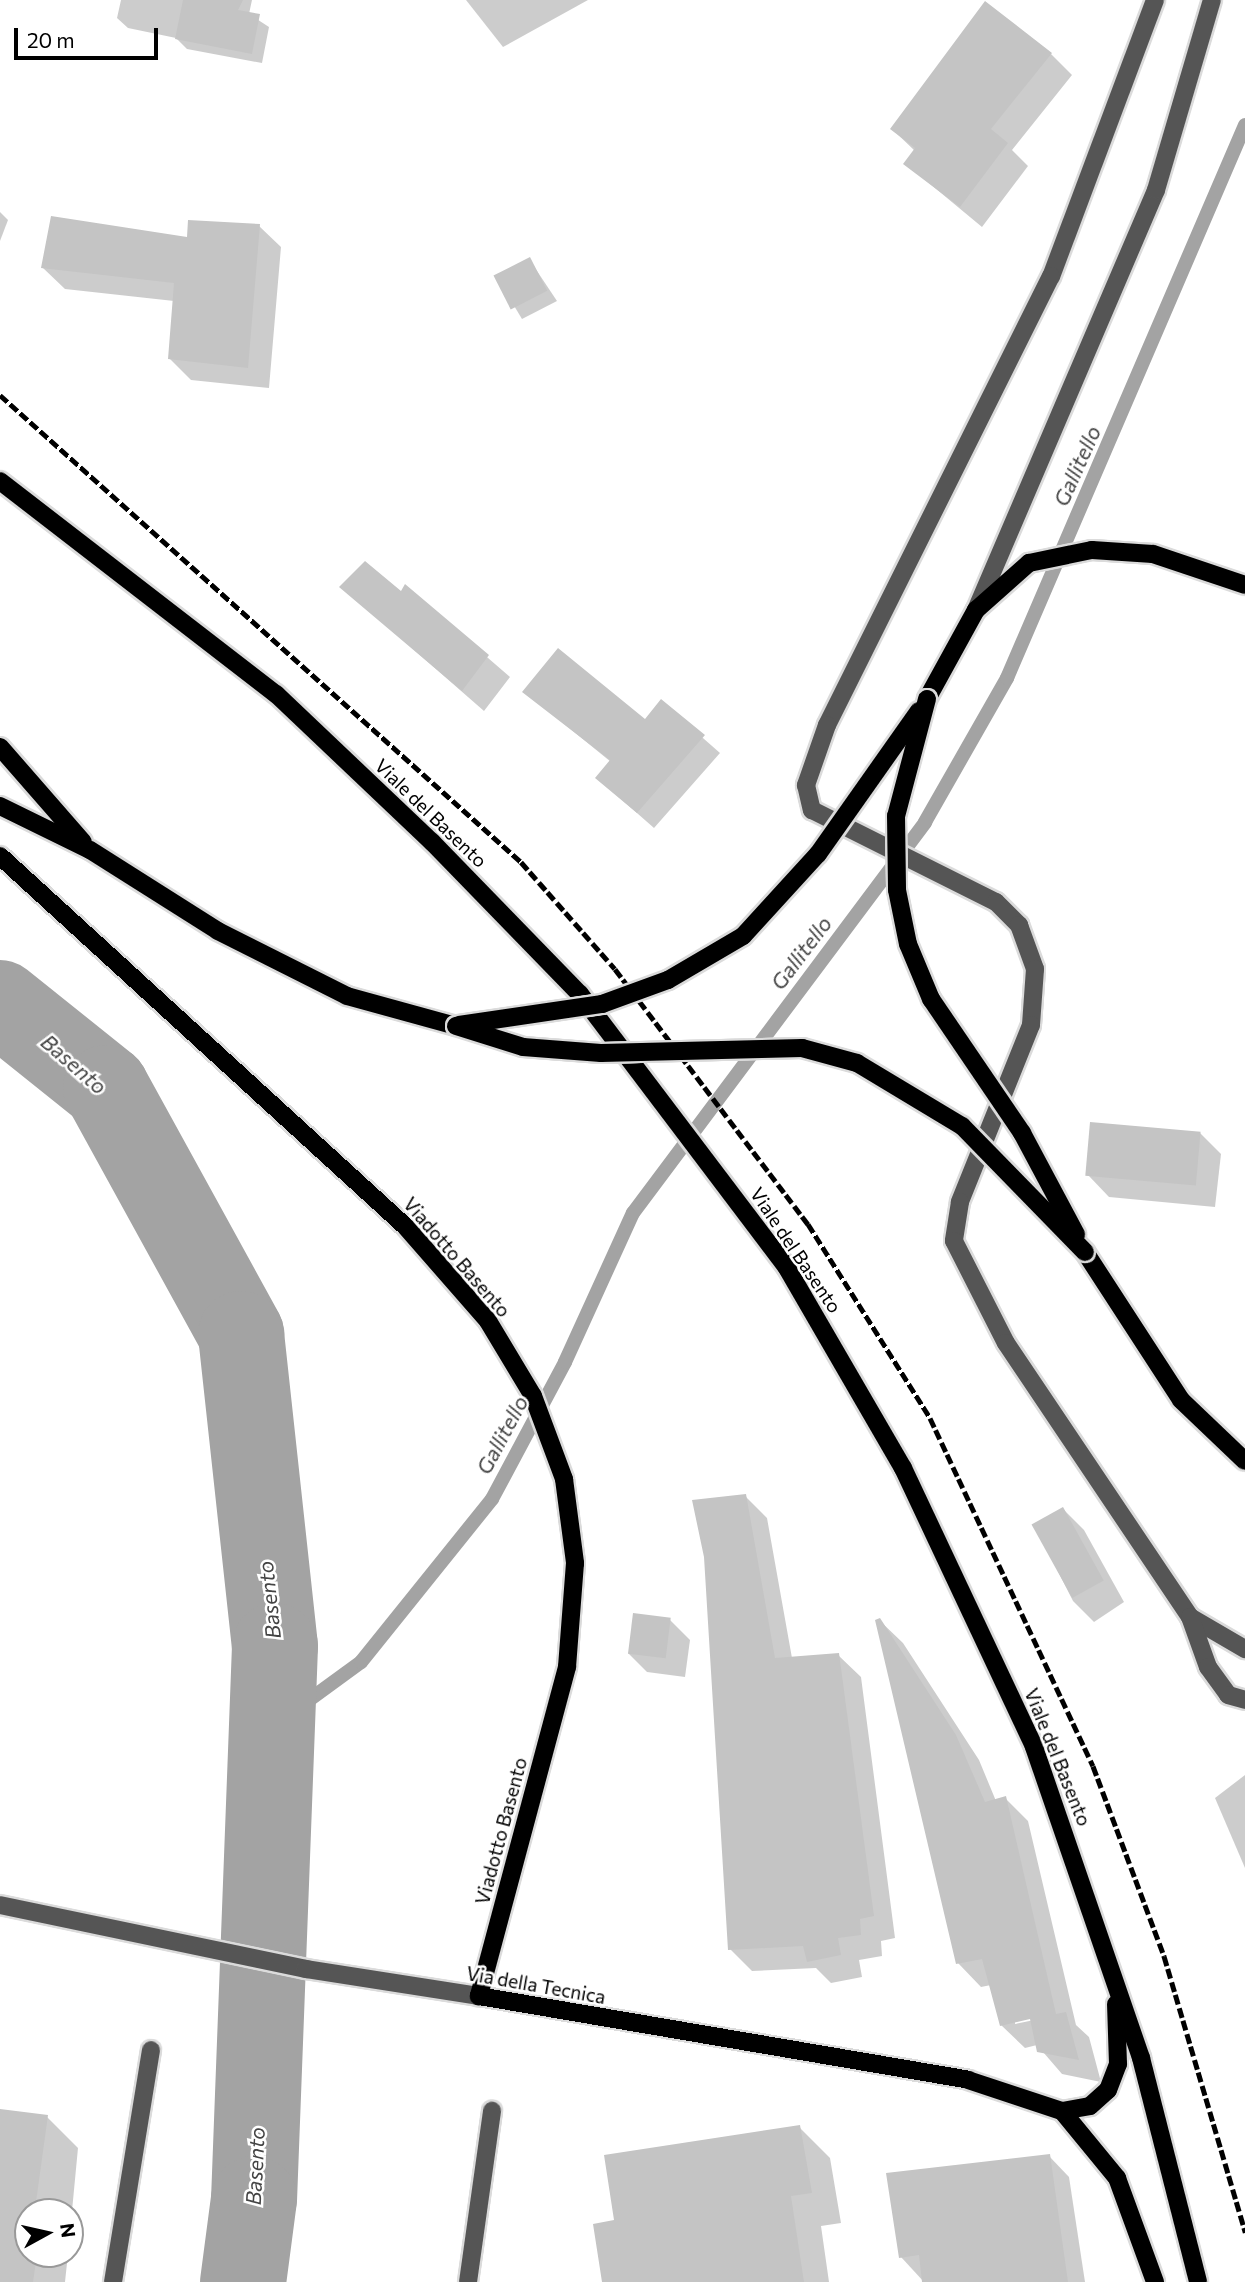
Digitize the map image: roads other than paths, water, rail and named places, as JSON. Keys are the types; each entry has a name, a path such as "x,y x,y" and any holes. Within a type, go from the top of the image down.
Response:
{"main road":[{"name":"Viale del Basento","path":"0,481 276,694 580,994 788,1268 890,1444 967,1598 1034,1747 1141,2058 1198,2282"},
{"path":"456,1026 602,1004 668,980 743,936 818,855 928,699 976,610 1029,563 1092,550 1153,554 1245,585"},
{"path":"928,699 896,816 897,890 908,944 931,999 1022,1133 1085,1252 1181,1400 1245,1461"},
{"path":"0,747 90,850"},
{"path":"0,806 90,850 218,931 347,996 523,1047 601,1053 802,1048 857,1063 961,1126 1085,1252"},
{"name":"Viadotto Basento","path":"0,856 406,1227 488,1321 533,1396 564,1479 575,1563 567,1667 479,1996"},
{"path":"1115,1983 1115,2073 1090,2106 1062,2111 1117,2178 1155,2282"},
{"name":"Via della Tecnica","path":"479,1996 968,2080 1062,2111"}],"street":[{"path":"1155,0 1040,300 827,725 806,785 812,810 996,902 1019,925 1035,969 1031,1025 960,1202 954,1241 1006,1342 1190,1617 1208,1667 1228,1695 1245,1700"},
{"path":"976,610 1112,301 1180,117 1212,0"},
{"path":"1190,1617 1245,1649"},
{"name":"Via della Tecnica","path":"3,1909 306,1969 479,1996"},
{"path":"113,2282 151,2050"},
{"path":"468,2282 492,2111"}],"waterway":[{"name":"Gallitello","path":"272,1727 361,1662 492,1499 565,1362 633,1213 925,822 1007,678 1245,125"},
{"name":"Basento","path":"0,1003 106,1088 241,1334 275,1646 254,2199 243,2282"}],"railway":[{"path":"0,395 521,862 615,969 808,1224 930,1418 1093,1766 1164,1956 1245,2232"}]}
